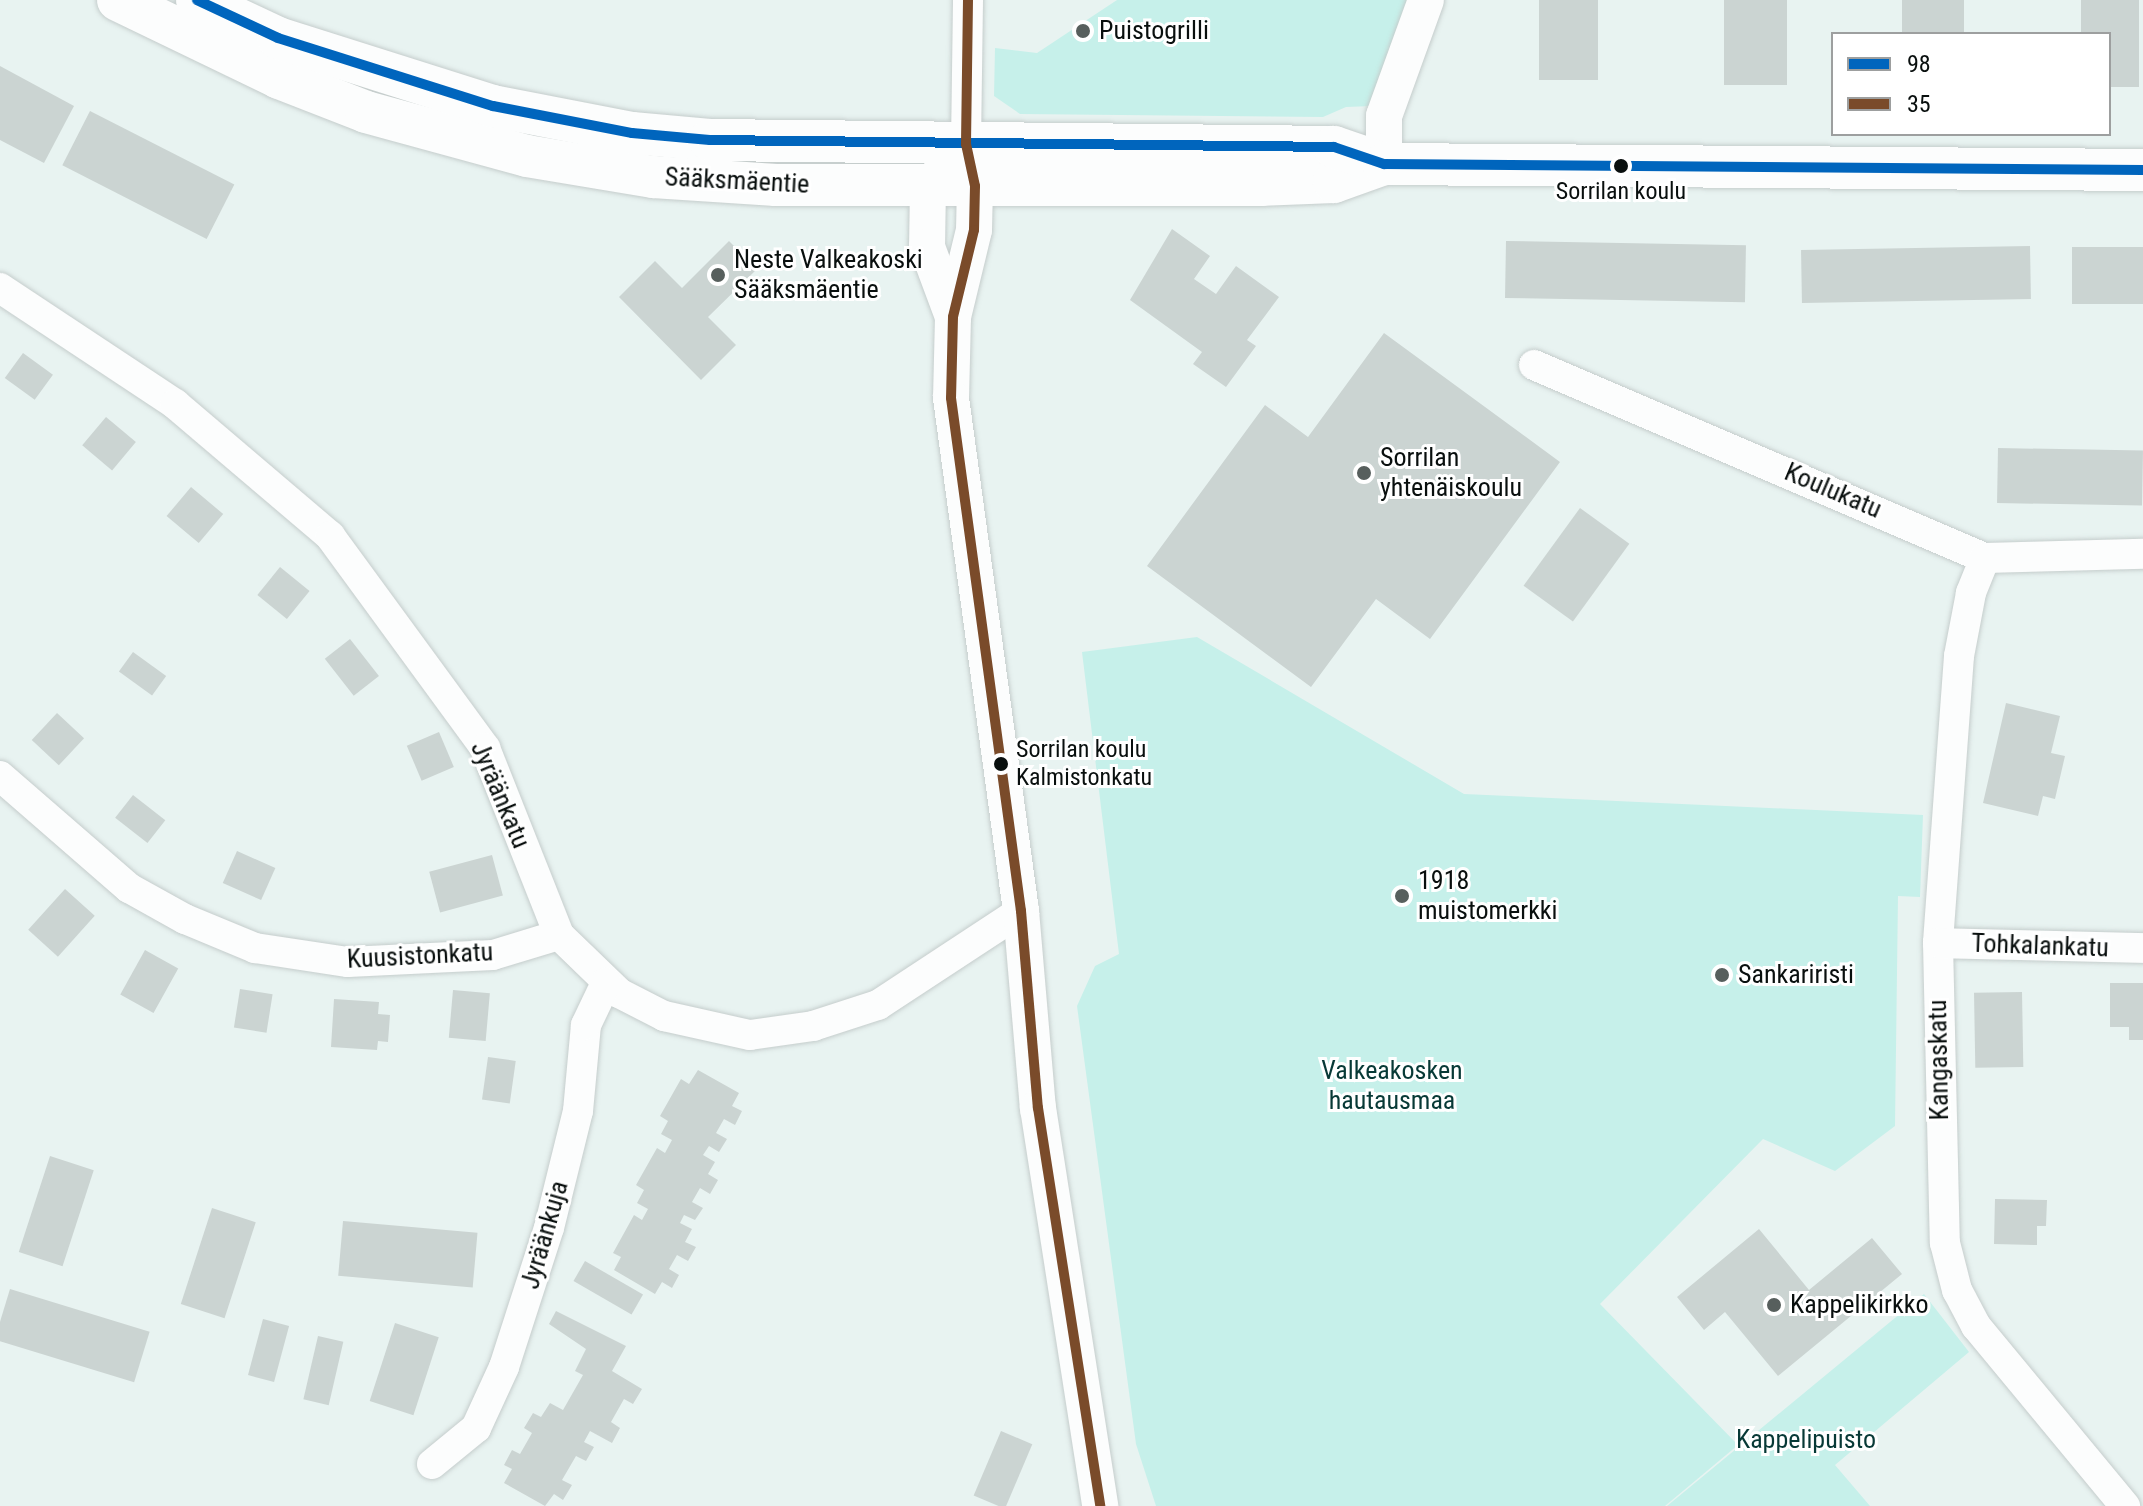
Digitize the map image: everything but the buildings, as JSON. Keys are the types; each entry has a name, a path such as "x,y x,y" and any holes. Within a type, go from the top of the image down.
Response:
{"main road":[{"name":"Sääksmäentie","path":"118,0 279,78 366,112 527,156 653,177 776,185 1334,182 1384,164"},
{"name":"Sääksmäentie","path":"197,0 278,38 344,61 557,121 710,140 1334,147 1384,164 2143,170"}],"street":[{"path":"968,0 966,144 975,186 971,250 953,317 951,398 1021,911 1038,1108 1100,1506"},
{"path":"1384,164 1384,116 1426,0"},
{"path":"953,317 927,247 928,186 966,144"},
{"name":"Jyräänkatu","path":"0,288 175,404 330,536 485,748 559,935 606,983 664,1016 750,1035 813,1026 878,1005 1021,911"},
{"name":"Koulukatu","path":"1534,365 1985,558 2143,554"},
{"name":"Kangaskatu","path":"1985,558 1971,593 1959,656 1938,943 1945,1243 1957,1290 1976,1326 2125,1506"},
{"name":"Kuusistonkatu","path":"0,776 129,888 185,919 255,948 348,962 493,955 559,935"},
{"name":"Tohkalankatu","path":"1938,943 2143,948"},
{"name":"Jyräänkuja","path":"432,1464 476,1428 504,1367 549,1228 578,1111 586,1025 606,983"}],"green space":[{"path":"1117,0 1409,0 1372,106 1346,107 1323,117 1020,114 994,96 995,48 1037,53"},
{"name":"Valkeakosken hautausmaa","path":"1197,637 1464,794 1923,815 1920,897 1898,896 1895,1126 1835,1171 1763,1139 1600,1304 1738,1445 1665,1506 1156,1506 1136,1444 1077,1006 1095,966 1119,954 1082,652"},
{"name":"Kappelipuisto","path":"1924,1294 1969,1352 1835,1465 1870,1506 1667,1506"}],"transit line":[{"name":"98","path":"197,0 278,38 493,106 632,133 710,140 1334,147 1384,164 2143,170"},
{"name":"35","path":"968,0 966,144 975,186 974,230 953,317 951,398 1021,911 1038,1108 1100,1506"}],"place":[{"name":"Puistogrilli","path":"1083,31"},
{"name":"Sorrilan koulu","path":"1621,166"},
{"name":"Neste Valkeakoski Sääksmäentie","path":"718,275"},
{"name":"Sorrilan yhtenäiskoulu","path":"1364,473"},
{"name":"Sorrilan koulu Kalmistonkatu","path":"1001,764"},
{"name":"1918 muistomerkki","path":"1402,896"},
{"name":"Sankariristi","path":"1722,975"},
{"name":"Kappelikirkko","path":"1774,1305"}]}
